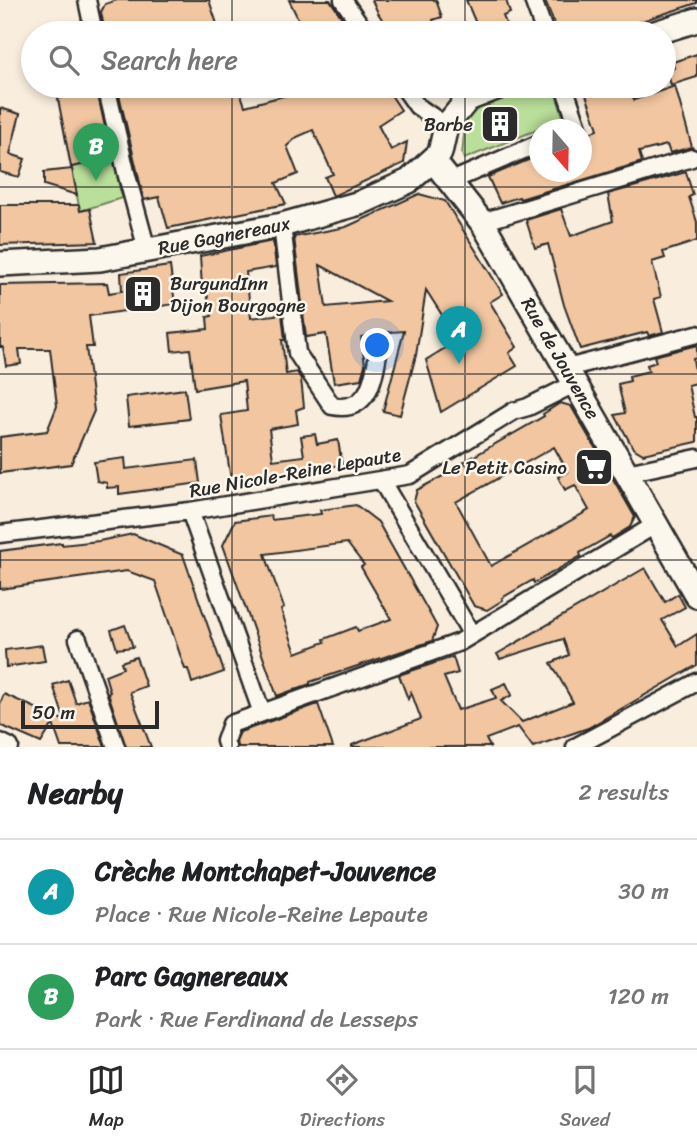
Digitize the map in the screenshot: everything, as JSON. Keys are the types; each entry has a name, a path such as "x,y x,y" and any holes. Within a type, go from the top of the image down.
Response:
{"street":[{"path":"87,0 91,21"},
{"path":"343,0 358,21"},
{"path":"533,0 541,21"},
{"path":"676,26 697,20"},
{"path":"109,98 148,250"},
{"path":"411,98 417,106 446,126"},
{"path":"433,160 440,153 446,126 470,98"},
{"path":"568,98 575,119"},
{"path":"449,182 529,148"},
{"path":"482,222 692,158"},
{"name":"Rue Gagnereaux","path":"0,264 100,259 282,225 360,203 409,181 433,160"},
{"name":"Rue de Jouvence","path":"433,160 482,222 697,596"},
{"path":"282,225 297,353 332,406 344,408 357,403 370,392 380,343"},
{"name":"Rue Nicole-Reine Lepaute","path":"0,534 190,511 410,475 573,377 576,366 697,334"},
{"path":"627,473 697,458"},
{"path":"381,480 472,635"},
{"path":"190,511 262,713"},
{"path":"226,744 231,724 460,642 655,525"},
{"path":"78,639 116,747"},
{"path":"575,747 697,682"},
{"path":"0,742 10,747"}],"green space":[{"path":"496,98 557,98 564,119 529,119 529,133 464,159 462,154 467,119 480,105"},
{"path":"113,158 122,198 80,211 71,167"}],"building":[{"path":"117,0 209,0 216,21 103,21 101,12 105,4"},
{"path":"289,0 330,0 344,21 310,21 299,21"},
{"path":"372,0 436,0 442,17 433,21 383,21"},
{"path":"466,0 506,0 510,13 503,16 505,21 475,21"},
{"path":"545,0 697,0 697,3 642,21 553,21"},
{"path":"697,54 697,77 676,83 676,61"},
{"path":"676,90 692,147 670,153 667,145 639,152 642,162 592,177 592,132 598,129 587,98 676,98"},
{"path":"99,98 112,159 71,167 58,99"},
{"path":"120,98 242,98 245,106 276,98 393,98 401,110 378,125 391,150 407,142 404,163 333,196 325,177 333,174 313,130 297,137 287,146 298,174 276,183 286,204 168,228 159,197 144,200"},
{"path":"0,108 20,114 10,154 25,159 19,177 0,172"},
{"path":"529,160 529,182 576,182 500,203 488,177"},
{"path":"72,169 77,195 44,185 44,172"},
{"path":"686,172 693,195 689,197 697,222 697,241 663,252 665,258 652,262 661,297 654,299 663,332 649,336 647,332 580,349 564,305 548,244 535,248 526,220 561,209 571,236 613,221 608,194"},
{"path":"419,194 445,201 503,294 490,302 517,347 509,353 517,366 441,412 426,360 458,340 426,290 416,355 400,415 383,411 404,331 361,337 365,365 361,379 334,383 326,334 306,337 294,237 346,227","holes":["320,265 387,301 326,307"]},
{"path":"0,205 79,205 80,211 90,209 97,242 0,245"},
{"path":"273,241 276,267 246,272 251,318 282,314 286,374 297,372 301,379 304,407 296,410 298,424 269,429 273,460 304,456 301,436 315,434 317,444 338,440 342,465 231,480 221,415 247,411 244,381 195,389 190,349 172,351 170,333 208,329 207,317 212,316 206,289 202,287 200,256"},
{"path":"170,266 175,304 89,316 93,347 86,347 94,411 71,464 0,473 0,437 47,431 57,406 50,349 19,349 21,364 6,366 3,347 0,347 0,285 107,283 109,293 122,291 121,273"},
{"path":"697,345 697,358 693,359 697,383 688,385 697,417 697,442 643,454 633,448 615,415 625,413 618,384 630,381 629,376 649,371 647,365 656,362 654,356"},
{"path":"185,389 189,419 129,426 126,397"},
{"path":"560,403 571,406 635,517 630,527 580,553 581,556 534,583 533,580 487,610 474,606 414,501 417,490 465,464 464,462 544,416 543,414","holes":["554,447 568,472 558,477 565,490 575,485 589,510 491,566 456,502"]},
{"path":"125,458 126,469 197,460 200,483 119,494 119,487 107,488 107,483 97,481 94,462"},
{"path":"356,505 378,522 437,627 432,641 310,682 277,696 223,545 235,521 321,514 320,510","holes":["347,543 364,565 361,567 391,619 358,631 356,627 296,653 265,554"]},
{"path":"133,534 183,555 224,672 192,683 155,581 127,571 0,589 0,551 99,541"},
{"path":"645,568 665,602 678,594 685,607 662,620 678,646 697,634 697,665 588,728 533,747 518,727 486,739 490,747 352,747 421,719 411,692 408,699 399,675 453,657 458,673 444,677 458,710 496,698 492,689 506,683 512,695 501,701 522,722 573,702 551,663 569,655 563,639 500,659 497,654"},
{"path":"125,625 133,647 117,649 111,630"},
{"path":"42,645 45,661 6,667 5,650"},
{"path":"136,657 146,686 130,692 151,747 126,747 108,693 110,692 105,675 123,668 121,662"},
{"path":"68,680 76,703 88,699 105,747 61,747 53,724 41,743 0,725 0,704 4,694 65,721 53,685"},
{"path":"318,704 333,747 237,747 236,741 240,732"}],"place":[{"name":"Barbe","path":"500,124"},
{"name":"Parc Gagnereaux","path":"96,181"},
{"name":"BurgundInn Dijon Bourgogne","path":"143,294"},
{"name":"Crèche Montchapet-Jouvence","path":"459,364"},
{"name":"Le Petit Casino","path":"594,467"}]}
